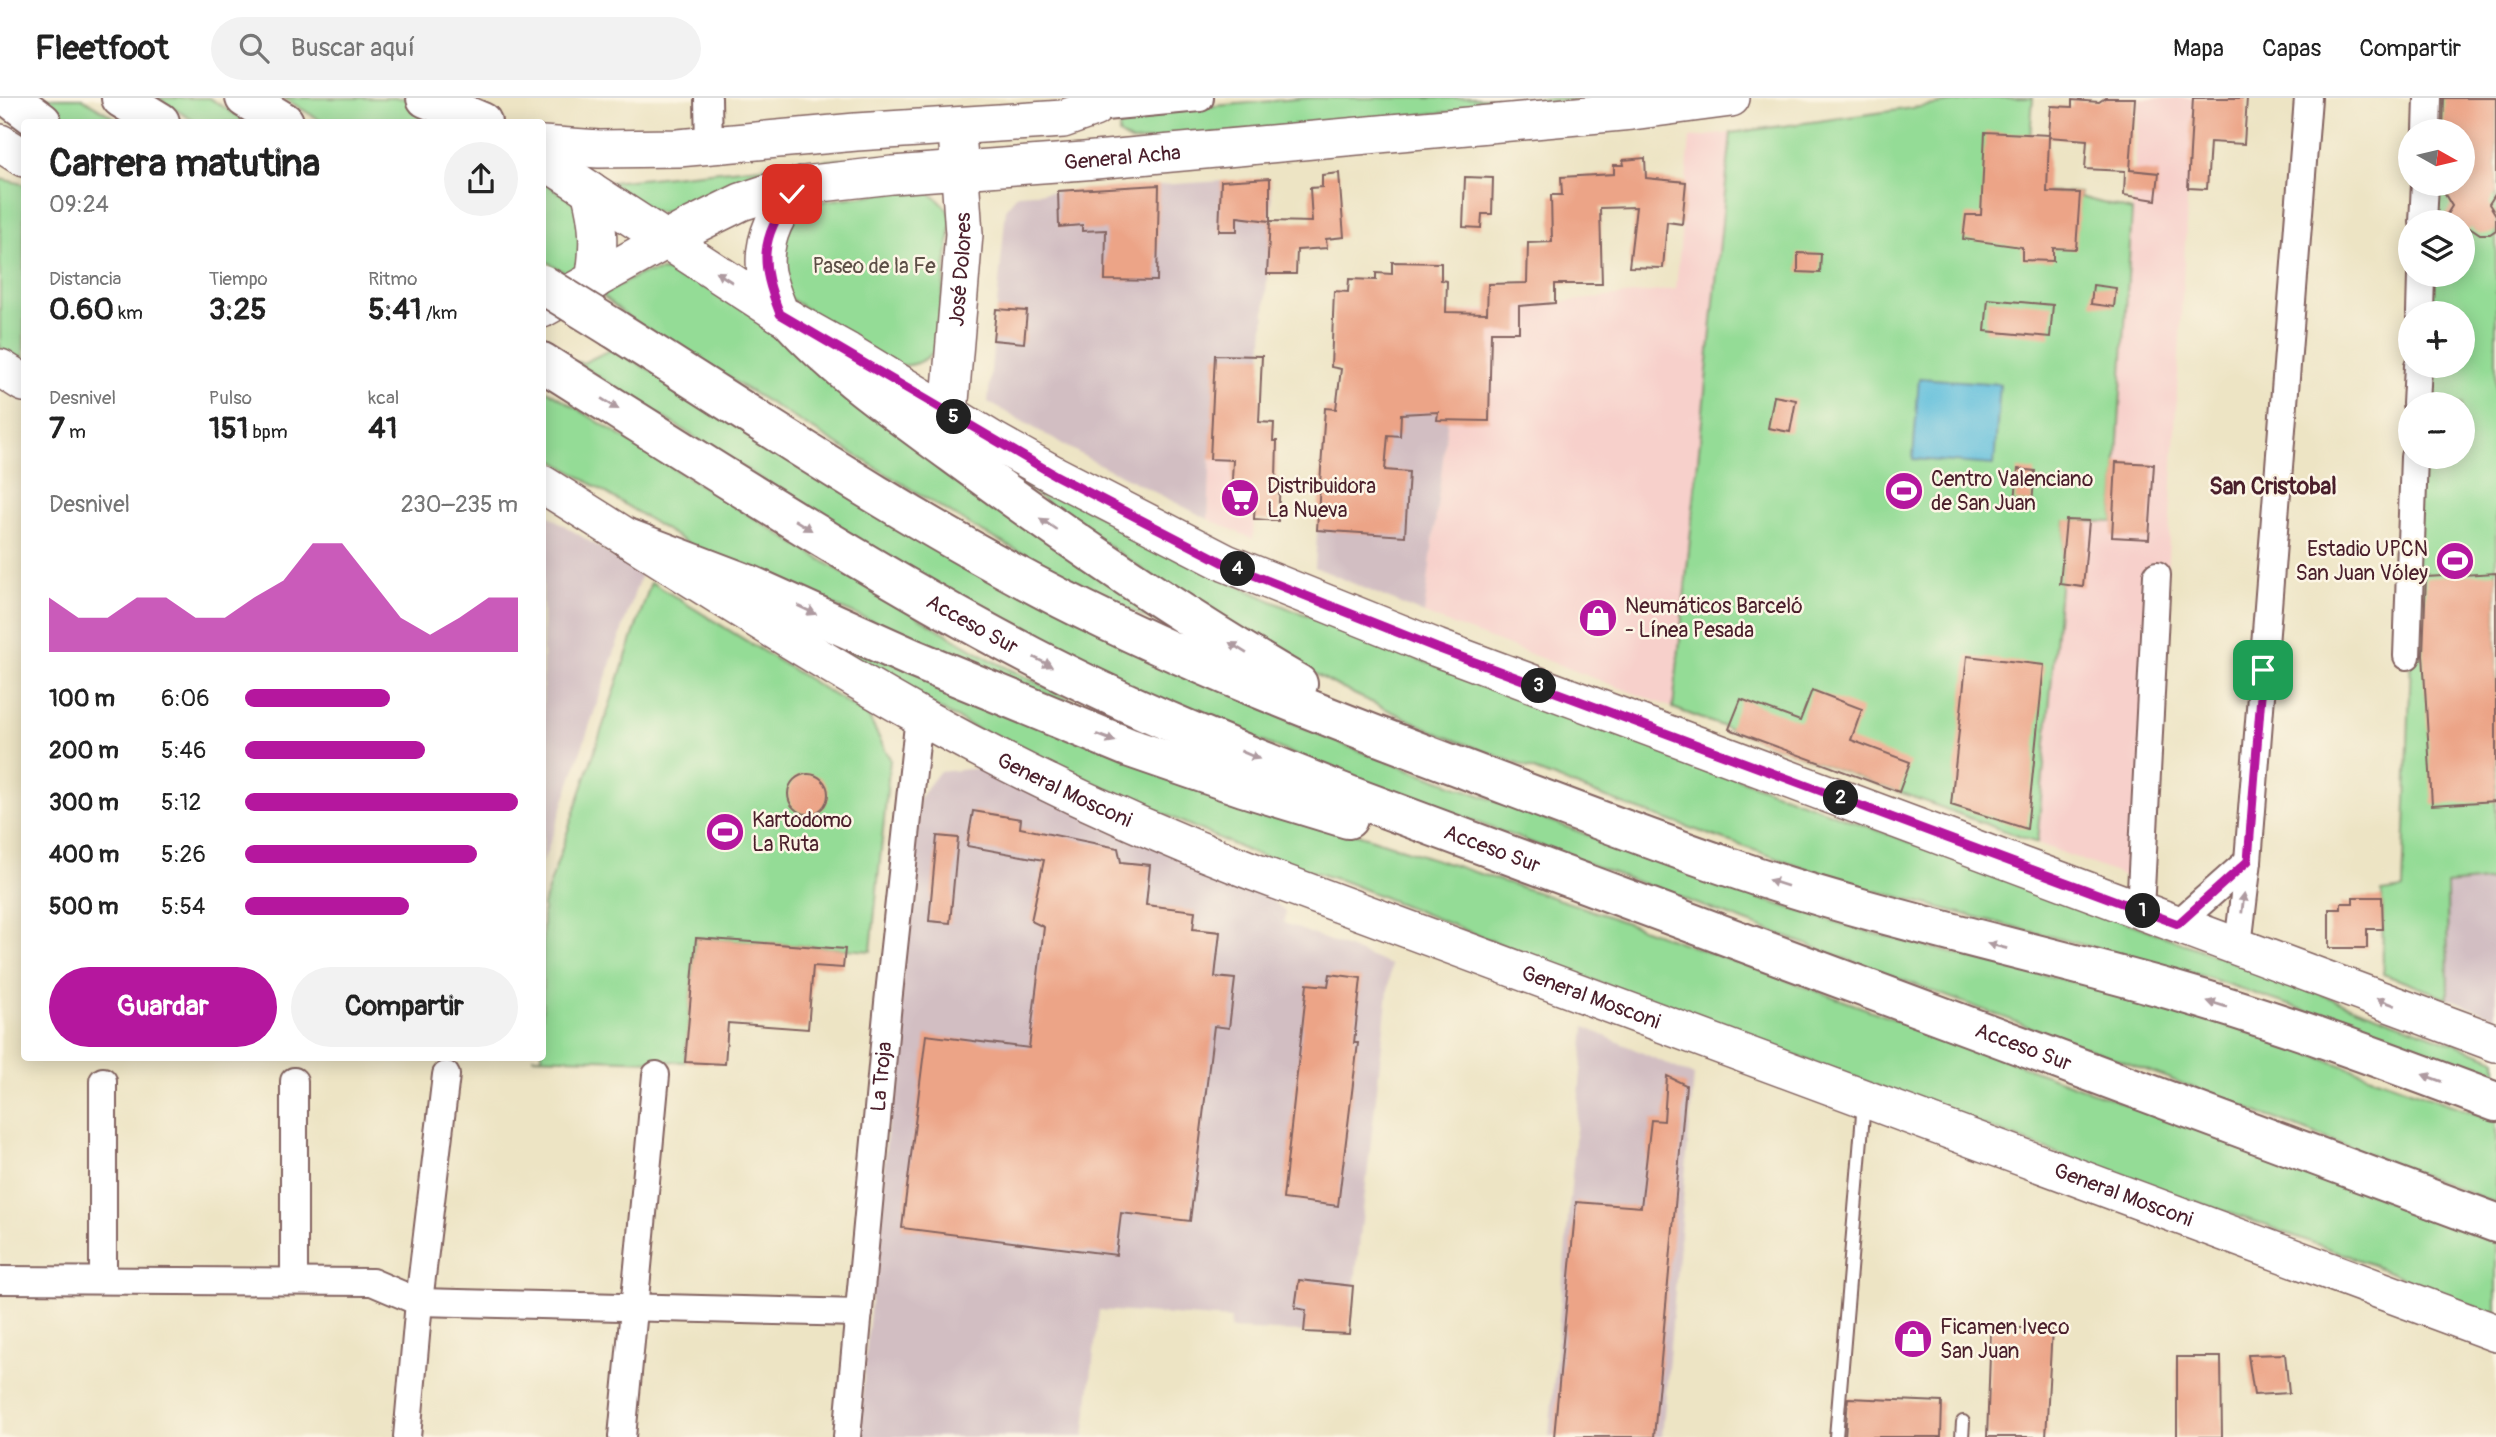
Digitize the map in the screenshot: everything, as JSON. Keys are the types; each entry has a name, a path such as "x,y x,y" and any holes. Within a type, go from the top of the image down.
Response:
{"highway":[{"path":"10,98 38,119"},
{"path":"121,98 155,119"},
{"path":"245,98 279,119"},
{"path":"426,98 477,119"},
{"path":"546,287 881,496 1057,597 1219,673 1425,754 1762,878 1953,934 2221,1004 2368,1054 2496,1102"},
{"path":"785,317 812,345 853,380 1087,551 1255,659 1332,705 1425,754"},
{"name":"Acceso Sur","path":"547,365 852,555 968,621 1059,670 1268,763 1589,886 2496,1223"},
{"path":"630,539 748,584 1047,715 1178,765 1359,822 1589,886"}],"street":[{"path":"447,98 479,119"},
{"path":"708,98 709,147"},
{"name":"General Acha","path":"546,145 612,149 709,147 856,132 1063,119 1094,103 1200,98"},
{"path":"2238,946 2248,861 2308,98"},
{"path":"2427,119 2428,98"},
{"name":"General Acha","path":"546,307 741,202 803,185 1632,111 1708,100"},
{"path":"1084,162 1094,103"},
{"name":"José Dolores","path":"948,413 964,234 956,127"},
{"path":"0,143 21,156"},
{"path":"0,162 21,164"},
{"path":"546,162 785,317 948,413 1204,553 1264,580 1437,648 2496,1043"},
{"path":"785,317 766,274 765,259 771,228 792,194 803,185"},
{"path":"590,190 599,229 594,281"},
{"path":"0,368 21,381"},
{"name":"General Mosconi","path":"546,466 662,537 692,563 717,593"},
{"path":"2407,656 2414,469"},
{"name":"General Mosconi","path":"546,486 919,716 1044,780 1216,858 2496,1333"},
{"path":"2140,910 2157,575"},
{"name":"La Troja","path":"847,1437 919,716"},
{"path":"2178,924 2248,861"},
{"path":"622,1437 656,1074"},
{"path":"407,1437 419,1302 446,1075"},
{"path":"103,1081 103,1280"},
{"path":"294,1081 295,1281"},
{"path":"0,1280 372,1282 419,1302 859,1313"}],"lane":[{"path":"1836,1437 1864,1098"},
{"path":"1962,1437 1963,1422"}],"shaded area":[{"path":"2139,98 2193,98 2150,886 2037,843 2066,520 2113,521"},
{"name":"Neumáticos Barceló - Línea Pesada","path":"1731,133 1673,708 1424,614 1450,401 1452,312 1676,289 1690,138"},
{"path":"1270,178 1272,201 1262,356 1215,355 1208,519 1089,459 988,402 1006,208 1018,194"},
{"path":"1215,355 1262,356 1253,539 1208,519"},
{"path":"1450,401 1424,614 1315,567 1325,408"},
{"path":"546,514 641,574 546,854"},
{"path":"990,767 1252,883 1286,912 1284,923 1391,965 1349,1334 1230,1329 1231,1319 1099,1310 1084,1437 858,1437 919,798 939,772"},
{"path":"2496,880 2496,1017 2448,998 2446,885"},
{"path":"1585,1027 1694,1076 1662,1437 1549,1437"}],"green space":[{"path":"22,98 82,98 116,119 49,119"},
{"path":"157,98 209,98 243,119 191,119"},
{"path":"284,98 404,98 449,119 318,119"},
{"path":"1308,98 1599,98 1132,142 1119,134 1120,114"},
{"name":"Centro Valenciano de San Juan","path":"1985,98 2033,98 2029,151 2031,191 2080,193 2080,197 2132,211 2113,522 2066,521 2037,843 1673,708 1731,133"},
{"name":"Estadio UPCN San Juan Vóley","path":"2431,98 2496,98 2496,880 2447,885 2448,998 2383,974 2382,892 2403,889 2418,469 2475,469 2475,392 2421,392 2421,378 2475,378 2475,301 2424,301 2425,287 2475,287 2475,210 2427,210 2428,196 2475,196 2475,119 2430,119"},
{"path":"880,155 881,165 683,212 648,210 610,182"},
{"path":"0,179 21,183 21,361 0,347"},
{"path":"546,181 578,210 580,266 567,274 546,261"},
{"name":"Paseo de la Fe","path":"916,189 937,199 952,216 936,349 915,363 896,365 785,295 781,233 810,203"},
{"path":"673,272 715,286 1195,640 1138,614 980,531 628,317 602,295 640,274"},
{"path":"612,349 1294,723 1352,748 1767,901 1869,932 2177,1006 2496,1121 2496,1203 2149,1071 1305,759 1159,700 946,595 575,362 583,363"},
{"path":"850,365 1068,498 1160,550 1292,610 1329,622 1383,646 1488,686 2496,1059 2496,1078 2206,977 1857,886 1633,808 1442,735 1341,688 1206,614"},
{"path":"546,389 833,567 995,662 1094,711 1248,774 1251,780 692,546 546,456"},
{"name":"Kartodomo La Ruta","path":"651,582 868,716 890,759 871,951 696,938 685,1062 546,1057 546,896"},
{"path":"768,604 1351,832 1582,907 1831,996 2350,1186 2496,1243 2496,1316 2365,1262 2113,1174 1549,964 1346,882 1252,853 999,741 902,689"}],"water":[{"path":"1919,378 2000,384 1994,465 1913,459"}],"building":[{"path":"2105,98 2135,98 2130,170 2159,173 2156,200 2124,195 2125,171 2085,169 2087,140 2049,137 2047,192 2080,193 2076,249 2053,248 2053,261 2022,260 2022,247 1963,239 1966,215 1981,215 1985,132 2049,135 2051,106 2072,107 2072,100 2099,102"},
{"path":"2193,98 2247,98 2244,144 2210,142 2207,189 2188,188"},
{"path":"2444,98 2496,98 2496,193 2489,204 2496,215 2496,230 2490,234 2480,234 2475,231 2475,210 2450,210 2452,206 2446,196 2475,196 2475,119 2443,119"},
{"path":"1645,158 1646,178 1686,182 1682,224 1667,222 1663,268 1629,267 1636,207 1600,208 1602,284 1555,284 1555,303 1519,306 1519,332 1491,332 1489,421 1437,420 1438,412 1401,414 1400,436 1388,435 1385,470 1409,472 1405,536 1317,530 1325,408 1336,409 1341,369 1331,367 1334,291 1348,292 1349,279 1376,280 1376,273 1392,274 1392,262 1441,263 1441,280 1447,281 1446,312 1487,313 1488,284 1527,283 1528,243 1552,242 1551,195 1562,195 1561,177 1614,174 1614,165 1624,165 1623,160"},
{"path":"1339,173 1344,237 1326,239 1327,248 1297,250 1296,274 1267,274 1270,221 1312,222 1310,188 1322,187 1322,175"},
{"path":"1465,177 1493,178 1492,214 1482,214 1481,228 1463,227"},
{"path":"1270,178 1270,221 1237,217 1237,231 1219,231 1221,181"},
{"path":"1159,185 1157,281 1105,280 1106,230 1082,231 1082,225 1059,227 1058,191"},
{"path":"1798,253 1821,254 1820,273 1798,272"},
{"path":"2093,285 2116,288 2114,307 2091,304"},
{"path":"1988,299 2053,305 2050,337 1985,331"},
{"path":"996,309 1027,311 1024,343 993,340"},
{"path":"1215,355 1262,356 1259,422 1274,423 1273,441 1277,441 1276,478 1280,479 1278,521 1254,519 1255,501 1231,500 1233,460 1210,459"},
{"path":"1774,396 1796,400 1790,432 1768,428"},
{"path":"2116,462 2154,464 2149,539 2112,537"},
{"path":"2018,469 2035,471 2032,503 2015,501"},
{"path":"2066,520 2089,521 2083,587 2060,584"},
{"path":"2496,573 2496,801 2432,805 2423,654 2426,577"},
{"path":"1967,656 2044,665 2027,829 1951,805"},
{"path":"1812,690 1862,709 1851,740 1910,762 1899,792 1729,729 1741,699 1800,721"},
{"path":"808,774 822,780 828,794 822,808 808,814 794,808 788,794 794,780"},
{"path":"973,811 1021,819 1020,828 1118,848 1121,862 1150,865 1146,905 1195,911 1193,929 1220,932 1215,977 1235,979 1229,1028 1214,1026 1190,1221 1121,1213 1116,1255 902,1228 926,1035 1029,1048 1044,927 1031,921 1044,860 967,846"},
{"path":"937,836 958,838 950,923 929,921"},
{"path":"2353,897 2382,897 2383,929 2367,929 2367,948 2329,948 2329,909 2341,909 2341,903 2353,903"},
{"path":"696,938 845,949 843,968 813,966 808,1029 728,1023 725,1064 685,1062"},
{"path":"1330,974 1361,978 1354,1043 1358,1043 1338,1206 1283,1199 1307,984 1328,986"},
{"path":"1667,1076 1686,1085 1654,1437 1554,1437 1576,1202 1641,1207 1651,1120 1664,1121"},
{"path":"1299,1280 1353,1286 1349,1334 1304,1332 1306,1310 1295,1308"},
{"path":"1991,1328 2052,1328 2046,1437 1987,1437"},
{"path":"2285,1354 2289,1393 2254,1395 2248,1355"},
{"path":"2177,1357 2221,1357 2222,1437 2177,1437"},
{"path":"1848,1398 1942,1402 1941,1437 1845,1437"}],"place":[{"name":"Centro Valenciano de San Juan","path":"1904,491"},
{"name":"Distribuidora La Nueva","path":"1240,498"},
{"name":"Estadio UPCN San Juan Vóley","path":"2455,561"},
{"name":"Neumáticos Barceló - Línea Pesada","path":"1598,618"},
{"name":"Kartodomo La Ruta","path":"725,832"},
{"name":"Ficamen Iveco San Juan","path":"1913,1339"}],"district":[{"name":"San Cristobal","path":"2273,486"}],"route":[{"path":"792,194 771,228 765,259 766,274 780,314 994,440 1139,520 1226,564 1437,648 2178,924 2248,861 2263,670"}]}
